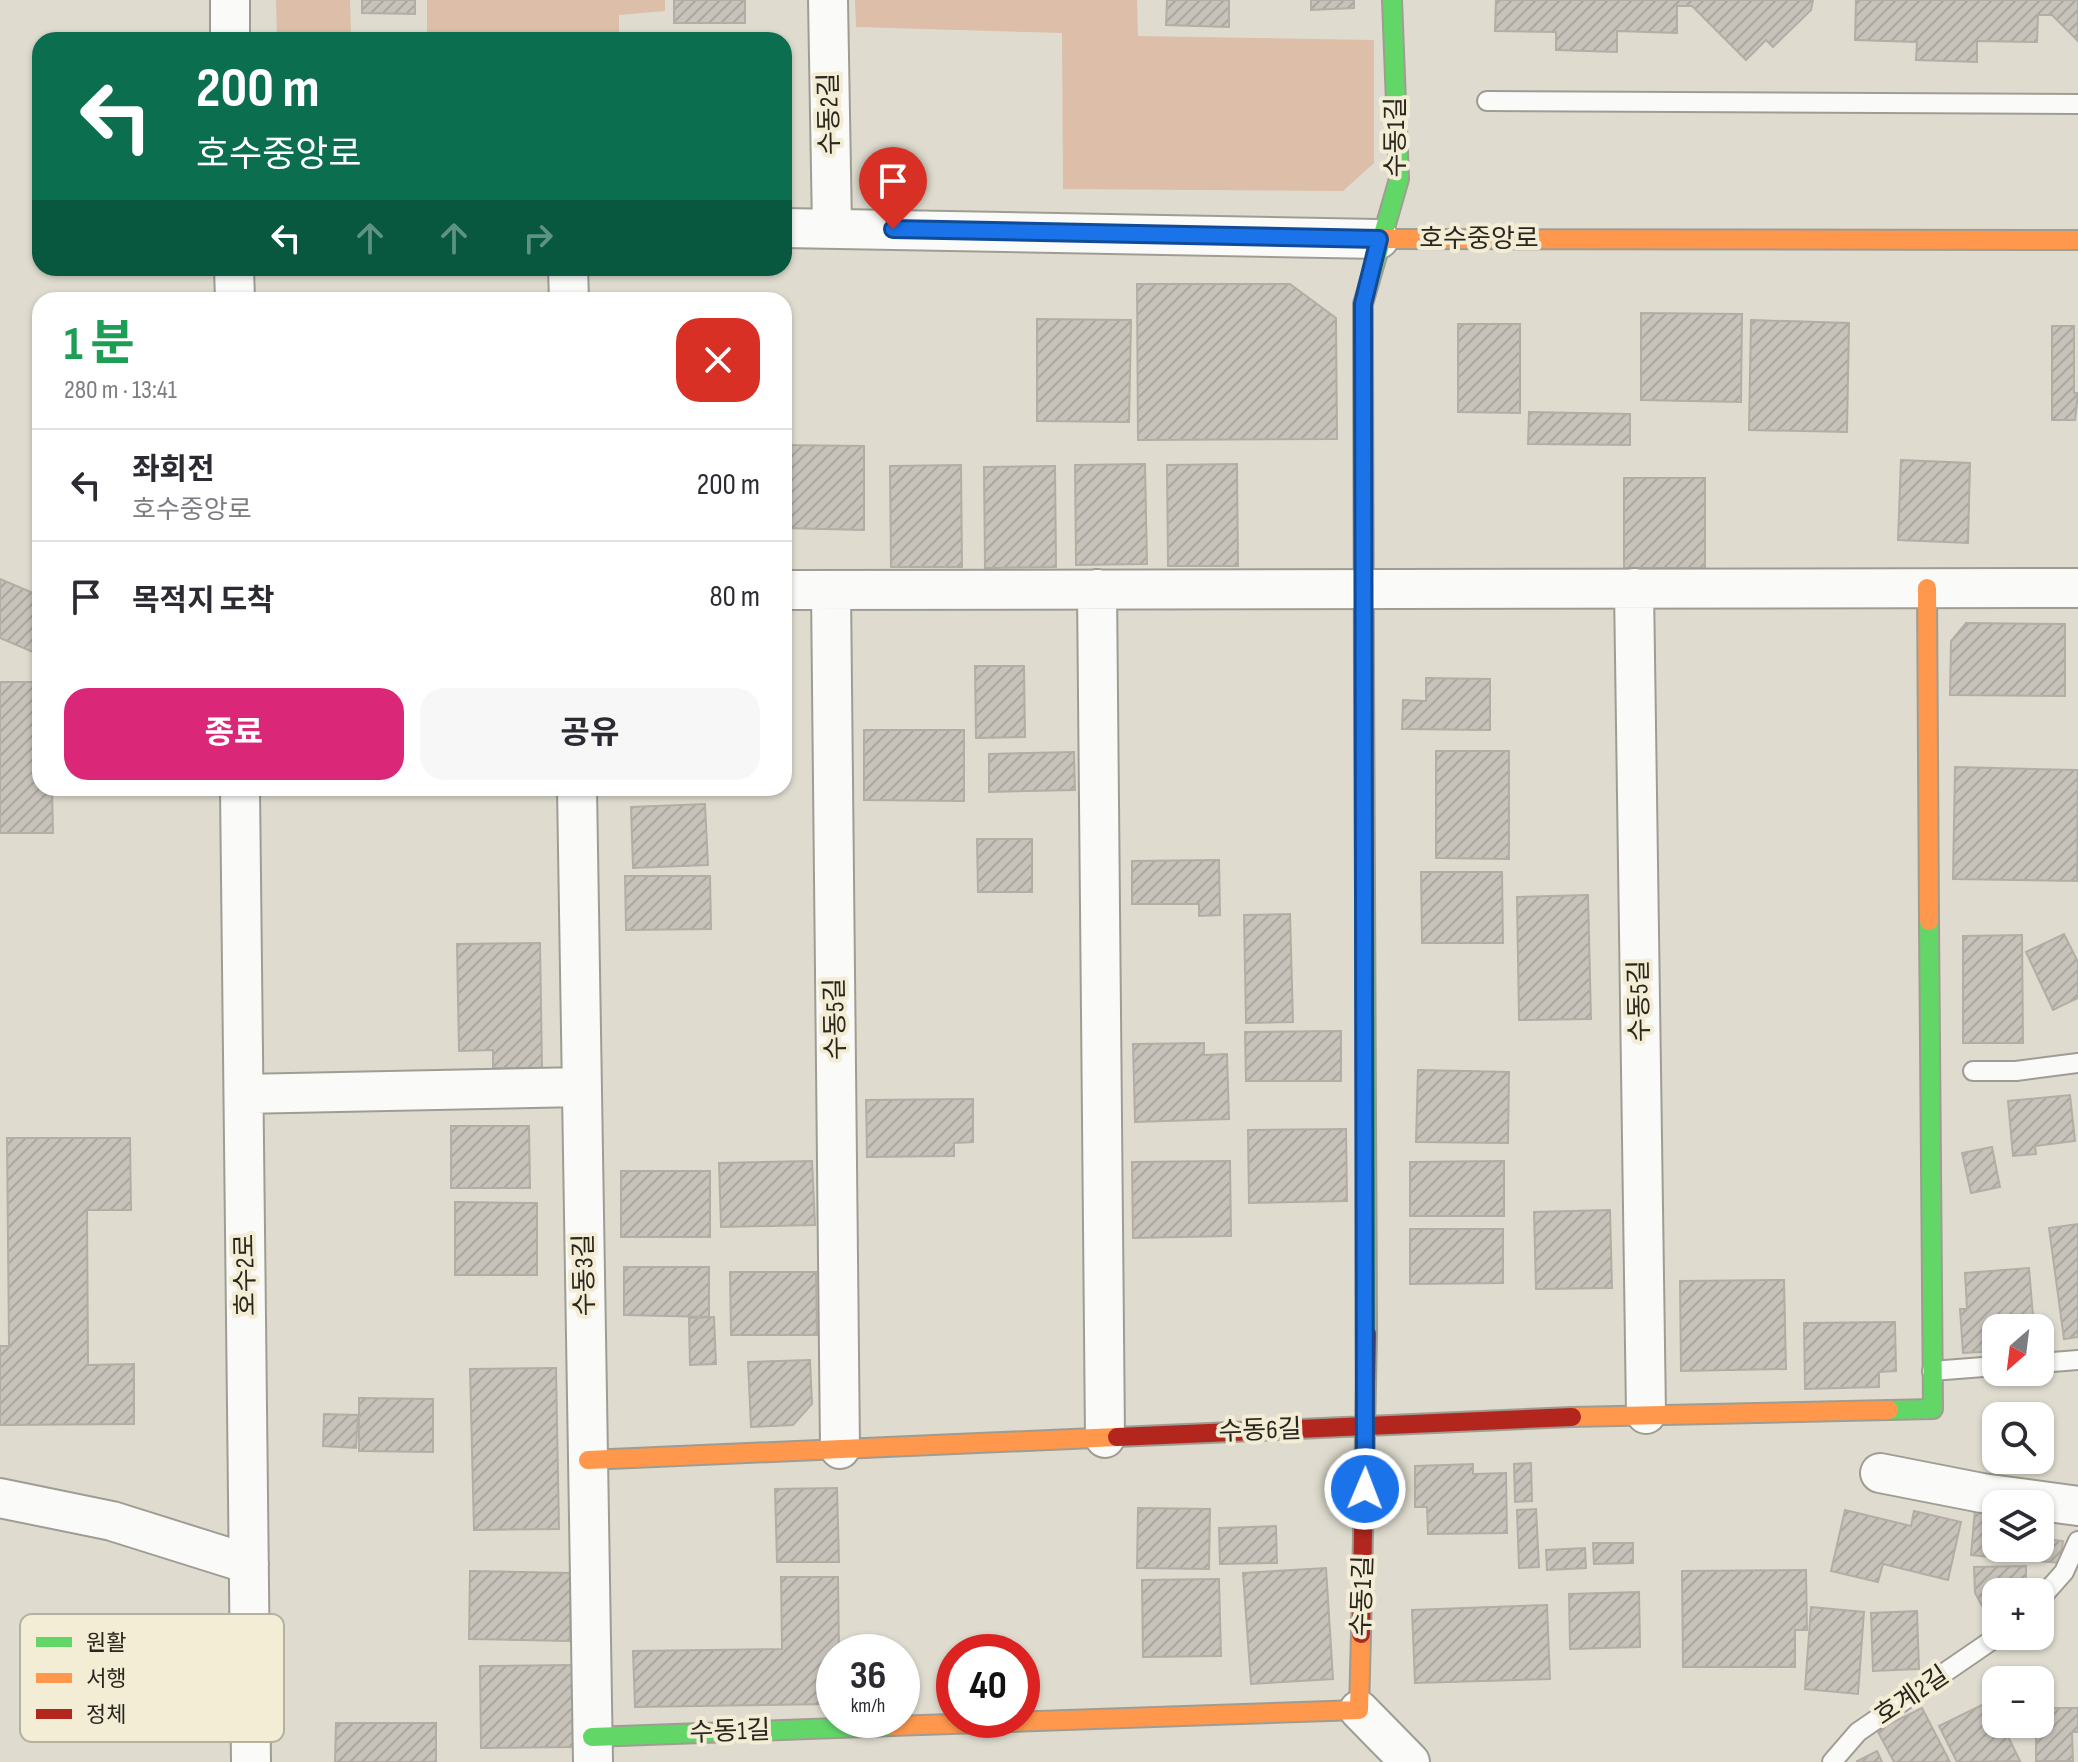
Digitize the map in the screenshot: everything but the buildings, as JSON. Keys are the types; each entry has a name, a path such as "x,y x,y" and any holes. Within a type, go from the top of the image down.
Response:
{"street":[{"path":"230,0 230,32"},
{"name":"수동2길","path":"828,0 832,227"},
{"name":"수동1길","path":"592,1750 1359,1710 1367,1426 1363,304 1379,239 1399,179 1392,0"},
{"name":"호수중앙로","path":"792,228 1379,239 2078,240"},
{"name":"수동5길","path":"1634,588 1646,1414"},
{"path":"1927,588 1932,1371"},
{"path":"792,590 2078,588"},
{"path":"1097,589 1105,1438"},
{"name":"수동5길","path":"831,590 840,1449"},
{"name":"호수2로","path":"240,796 250,1614"},
{"name":"수동3길","path":"577,796 592,1750"},
{"path":"244,1094 582,1087"},
{"name":"수동6길","path":"588,1460 1646,1414 1933,1409 1932,1371"},
{"path":"1880,1473 1982,1493 2078,1506"},
{"path":"0,1498 112,1521 249,1564"},
{"path":"1359,1710 1410,1762"},
{"name":"호수2로","path":"251,1742 251,1762"}],"lane":[{"path":"1487,101 2078,104"},
{"path":"1973,1071 2016,1071 2078,1063"},
{"path":"2054,1362 2078,1360"},
{"path":"1932,1371 1982,1367"},
{"path":"2054,1583 2064,1572 2078,1541"},
{"name":"호계2길","path":"1832,1762 1858,1732 1982,1647"}],"shaded area":[{"path":"276,0 350,0 351,32 277,32"},
{"path":"427,0 665,0 665,11 619,15 619,32 427,32"},
{"path":"855,0 1137,0 1138,36 1374,40 1374,163 1343,191 1063,189 1062,33 856,27"}],"traffic: fast":[{"path":"1363,348 1363,304 1399,179 1392,0"},
{"path":"1364,670 1367,1334"},
{"path":"1889,1410 1933,1409 1929,921"},
{"path":"592,1737 816,1729"}],"traffic: slow":[{"path":"1379,239 2078,240"},
{"path":"1363,348 1364,670"},
{"path":"1927,588 1929,921"},
{"path":"1572,1417 1889,1410"},
{"path":"588,1460 1117,1437"},
{"path":"920,1725 1359,1710 1361,1634"}],"traffic: jam":[{"path":"1361,1634 1367,1334"},
{"path":"1117,1437 1572,1417"}],"route":[{"path":"893,229 1379,239 1363,304 1365,1489"}]}
